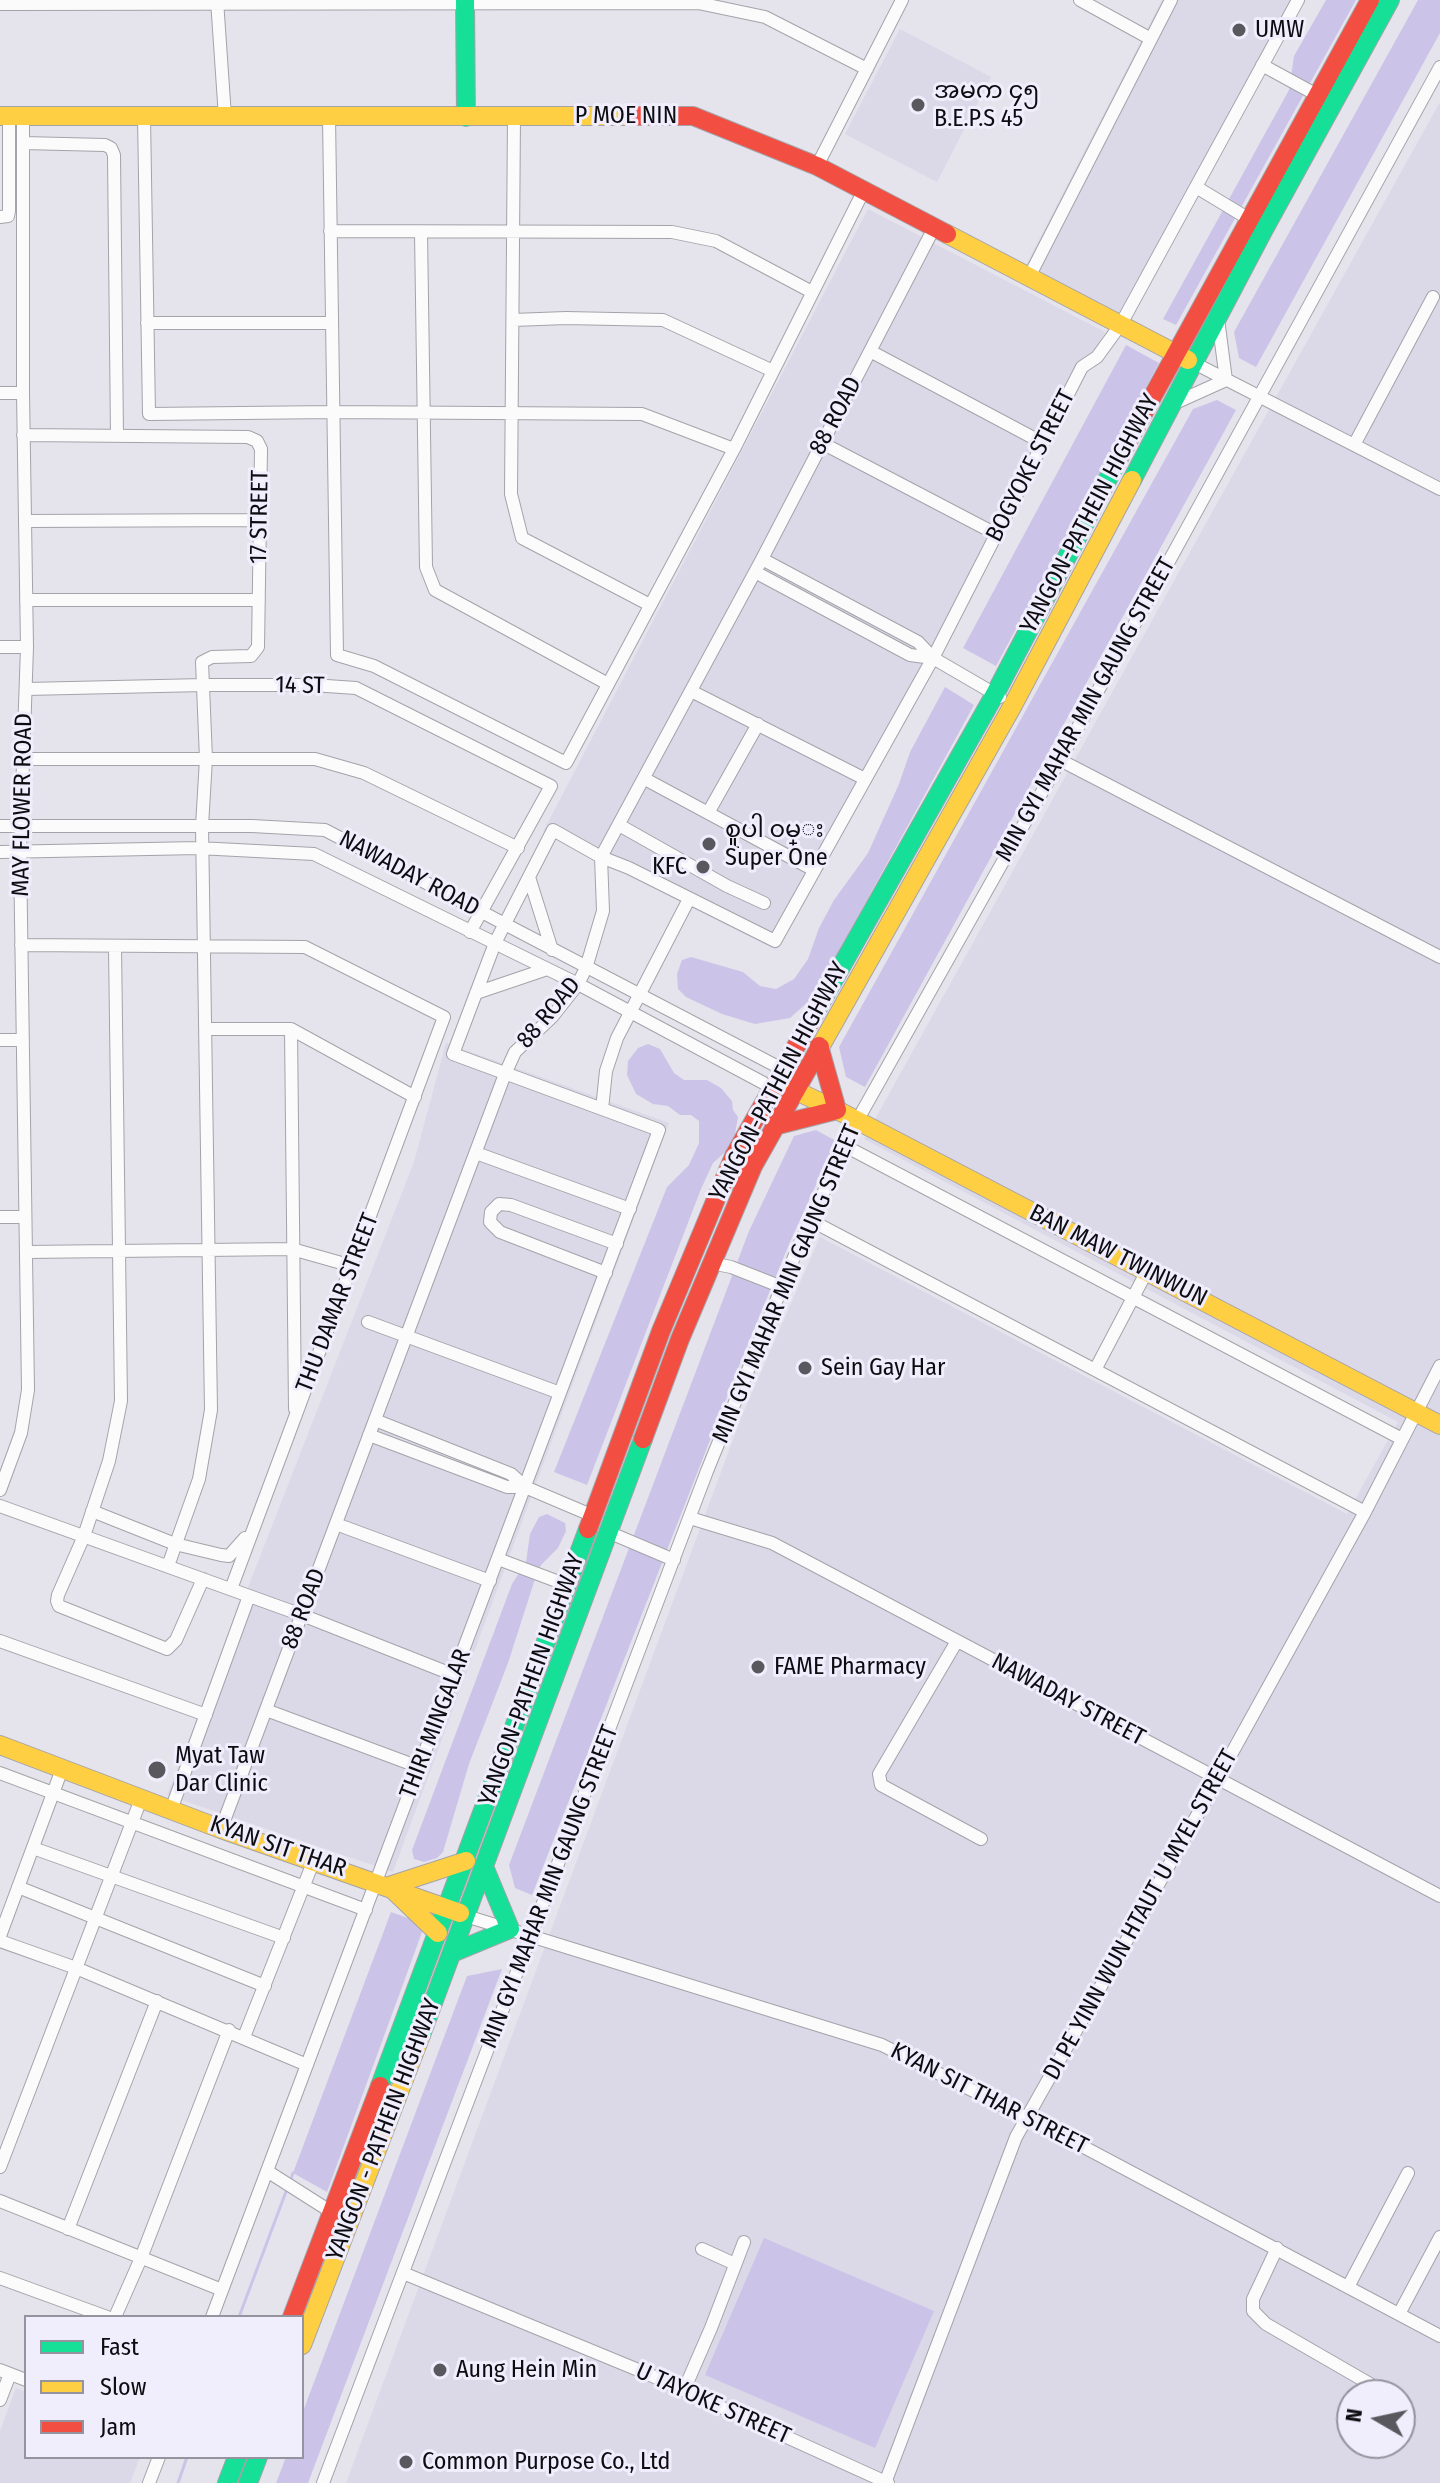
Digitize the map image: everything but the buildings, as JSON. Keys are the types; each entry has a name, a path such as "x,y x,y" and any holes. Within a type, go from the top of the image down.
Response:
{"main road":[{"name":"YANGON-PATHEIN HIGHWAY","path":"293,2315 466,1861 591,1515 707,1217 734,1156 995,694 1314,94 1370,0"},
{"name":"YANGON-PATHEIN HIGHWAY","path":"466,1916 608,1532 711,1263 753,1166 1013,705 1390,0"},
{"path":"465,2 466,117"},
{"name":"P MOE NIN","path":"11,116 693,116 817,166 1194,363"},
{"path":"774,1126 837,1110 819,1046"},
{"name":"BAN MAW TWINWUN","path":"794,1090 1440,1425"},
{"name":"KYAN SIT THAR","path":"1,1750 62,1769 466,1916"},
{"path":"383,1884 466,1861"},
{"path":"452,1953 510,1929 485,1869"},
{"path":"383,1884 438,1933"},
{"name":"YANGON - PATHEIN HIGHWAY","path":"304,2340 466,1916"},
{"path":"227,2483 236,2459"},
{"path":"248,2483 257,2459"}],"street":[{"path":"817,166 902,0"},
{"path":"1081,0 1151,39"},
{"path":"1029,277 1171,0"},
{"name":"BOGYOKE STREET","path":"689,899 775,941 933,658 1082,367 1097,357 1121,324 1298,0"},
{"path":"217,2 225,117"},
{"path":"0,4 698,3 765,17 867,69"},
{"path":"1262,65 1314,94"},
{"name":"MIN GYI MAHAR MIN GAUNG STREET","path":"323,2483 670,1558 690,1518 779,1286 857,1121 1060,760 1440,67"},
{"path":"0,217 8,216 9,211 11,116"},
{"name":"MAY FLOWER ROAD","path":"0,1490 21,1433 28,1390 20,851 27,647 23,143 11,116"},
{"path":"144,117 149,414 642,414 734,449"},
{"path":"329,117 337,655 374,666 566,763 734,449 863,192"},
{"path":"514,117 511,494 522,538 650,605"},
{"path":"23,143 105,145 111,148 114,155 117,436"},
{"path":"1196,187 1247,218"},
{"name":"88 ROAD","path":"221,1829 505,1074 515,1052 552,1017 578,984 586,968 603,911 601,857 762,559 934,228"},
{"path":"330,231 672,232 716,241 812,292"},
{"path":"421,232 426,567 435,590 608,684"},
{"path":"1354,445 1433,297"},
{"path":"1218,318 1226,380"},
{"path":"513,320 663,320 773,371"},
{"path":"147,323 332,323"},
{"path":"870,351 1043,443"},
{"path":"1194,363 1440,489"},
{"path":"1172,404 1226,380"},
{"path":"0,393 23,393"},
{"name":"17 STREET","path":"23,435 248,437 257,441 261,449 258,647 251,656 207,658 202,662 204,685"},
{"path":"822,443 996,534"},
{"path":"25,521 259,520"},
{"path":"762,559 918,642 933,658 1013,705"},
{"path":"755,572 910,655 933,658"},
{"path":"26,600 259,600"},
{"path":"0,647 27,647"},
{"path":"168,1566 199,1479 211,1410 202,826 206,759 204,685"},
{"name":"14 ST","path":"26,689 204,685 356,688 551,786 518,848"},
{"path":"691,691 865,779"},
{"path":"708,813 758,724"},
{"path":"23,759 315,759 364,773 518,848 470,932"},
{"path":"1060,760 1440,957"},
{"path":"645,779 814,870"},
{"path":"619,825 727,886 764,903"},
{"name":"NAWADAY ROAD","path":"0,826 202,826 325,830 782,1069"},
{"path":"553,830 689,899 629,1012 606,1071 602,1109 453,1054 503,924 529,877 553,830"},
{"name":"NAWADAY ROAD","path":"0,852 203,848 314,854 578,984 771,1087"},
{"path":"529,877 552,950"},
{"path":"21,945 205,948"},
{"path":"115,947 121,1401 109,1461 84,1536 58,1595 59,1606 167,1649 176,1640 203,1579"},
{"name":"THU DAMAR STREET","path":"205,948 305,947 444,1017 231,1589"},
{"path":"476,993 547,969"},
{"path":"206,1029 291,1029 415,1097"},
{"path":"291,1029 296,1416"},
{"path":"0,1040 23,1040"},
{"path":"782,1069 794,1090"},
{"path":"771,1087 794,1090"},
{"name":"THIRI MINGALAR","path":"213,2315 366,1910 383,1884 419,1767 659,1130 602,1109"},
{"path":"845,1146 1402,1439"},
{"path":"476,1153 630,1209"},
{"path":"606,1273 500,1232 490,1222 491,1212 499,1204 511,1205 617,1244"},
{"path":"0,1217 25,1217"},
{"path":"810,1220 1365,1512"},
{"path":"26,1252 292,1249 352,1266"},
{"path":"711,1263 731,1267 779,1286"},
{"path":"1095,1370 1147,1271"},
{"path":"368,1322 560,1393"},
{"name":"DI PE YINN WUN HTAUT U MYEL STREET","path":"886,2483 1016,2137 1365,1512 1440,1366"},
{"path":"375,1420 511,1474 525,1487 591,1515"},
{"path":"369,1435 507,1487 525,1487"},
{"path":"442,1463 447,1449"},
{"path":"0,1506 302,1615 454,1675"},
{"path":"92,1511 175,1544 229,1556 255,1525"},
{"name":"NAWADAY STREET","path":"690,1518 772,1543 1440,1896"},
{"path":"336,1524 490,1581"},
{"path":"608,1532 670,1558"},
{"path":"498,1559 567,1585"},
{"path":"171,1810 249,1596"},
{"path":"0,1641 206,1715"},
{"path":"957,1641 879,1774 881,1785 981,1839"},
{"path":"266,1710 419,1767"},
{"path":"62,1769 0,1938 229,2030 307,2065"},
{"path":"0,1773 366,1910"},
{"path":"0,2167 141,1799"},
{"path":"33,1848 284,1938"},
{"path":"244,2037 314,1860"},
{"path":"18,1887 265,1986"},
{"name":"KYAN SIT THAR STREET","path":"466,1916 882,2045 1027,2117 1440,2336"},
{"path":"68,2229 157,2001"},
{"path":"116,2315 229,2030"},
{"path":"267,2171 333,2213"},
{"path":"1348,2287 1408,2173"},
{"path":"0,2201 222,2290"},
{"path":"1399,2314 1440,2237"},
{"path":"684,2390 744,2242"},
{"path":"1277,2248 1253,2299 1253,2311 1266,2324 1361,2379"},
{"path":"702,2249 735,2264"},
{"name":"U TAYOKE STREET","path":"403,2273 684,2390 886,2483"},
{"path":"0,2278 102,2315"},
{"path":"0,2400 5,2372 24,2379"},
{"path":"149,2483 158,2459"}],"shaded area":[{"path":"1162,0 1291,0 1121,314 1026,265"},
{"path":"1326,0 1356,0 1176,325 1163,319 1289,90 1294,56"},
{"path":"1418,0 1440,0 1440,33 1256,367 1239,358 1234,332"},
{"name":"အမက ၄၅ B.E.P.S 45","path":"900,29 991,77 937,182 845,134"},
{"path":"1440,102 1440,2483 346,2483 741,1418 820,1237 1347,1514 1398,1422 864,1139"},
{"path":"868,209 1105,332 776,950 543,832"},
{"path":"1126,345 1159,363 996,666 963,648"},
{"path":"1217,400 1236,410 865,1087 846,1077 839,1047 1193,409"},
{"path":"945,687 974,705 808,1002 790,1018 755,1024 722,1014 686,997 678,989 677,974 682,960 691,957 743,972 760,986 776,989 794,979 808,959 819,928 834,900 868,853 910,752"},
{"path":"446,1043 669,1123 393,1872 167,1795 414,1162"},
{"path":"648,1044 660,1049 674,1073 684,1080 707,1080 721,1088 732,1101 738,1117 735,1134 724,1153 713,1163 701,1189 587,1485 554,1472 667,1187 689,1165 699,1143 699,1121 691,1115 680,1115 668,1106 653,1104 636,1094 627,1075 628,1061 638,1048"},
{"path":"816,1130 836,1141 741,1361 532,1895 515,1888 509,1865 749,1231 794,1136"},
{"path":"547,1514 565,1523 566,1531 558,1548 541,1565 535,1579 508,1663 469,1764 443,1852 437,1858 424,1862 414,1859 412,1850 512,1584 526,1562 530,1534 539,1517"},
{"path":"391,1912 425,1924 327,2192 293,2173"},
{"path":"502,1969 308,2483 276,2483 285,2459 304,2459 304,2409 467,1976"},
{"path":"764,2238 934,2311 875,2448 705,2375"},
{"path":"16,2388 24,2391 24,2459 139,2459 130,2483 0,2483 0,2431"}],"waterway":[{"path":"290,2182 293,2173"},
{"path":"240,2315 287,2189"},
{"path":"178,2483 186,2459"}],"traffic: fast":[{"path":"465,0 466,117"},
{"path":"1132,480 1263,231 1390,0"},
{"path":"811,1020 995,694 1121,454"},
{"path":"421,2035 643,1439"},
{"path":"380,2086 588,1529"},
{"path":"452,1953 510,1929 485,1869"},
{"path":"227,2483 236,2459"},
{"path":"248,2483 257,2459"}],"traffic: slow":[{"path":"0,116 633,116"},
{"path":"947,234 1188,360"},
{"path":"820,1047 1013,705 1132,480"},
{"path":"794,1090 1440,1425"},
{"path":"0,1745 221,1829 460,1913"},
{"path":"438,1933 389,1886 466,1861"},
{"path":"304,2340 421,2035"}],"traffic: jam":[{"path":"1121,454 1370,0"},
{"path":"633,116 693,116 817,166 947,234"},
{"path":"588,1529 661,1331 734,1156 811,1020"},
{"path":"774,1126 837,1110 819,1046"},
{"path":"643,1439 680,1339 753,1166 820,1047"},
{"path":"293,2315 380,2086"}],"place":[{"name":"UMW","path":"1239,30"},
{"name":"အမက ၄၅ B.E.P.S 45","path":"918,105"},
{"name":"စူပါ ၀မ္း Super One","path":"709,844"},
{"name":"KFC","path":"703,867"},
{"name":"Sein Gay Har","path":"805,1368"},
{"name":"FAME Pharmacy","path":"758,1667"},
{"name":"Myat Taw Dar Clinic","path":"157,1770"},
{"name":"Aung Hein Min","path":"440,2370"},
{"name":"Common Purpose Co., Ltd","path":"406,2462"}]}
